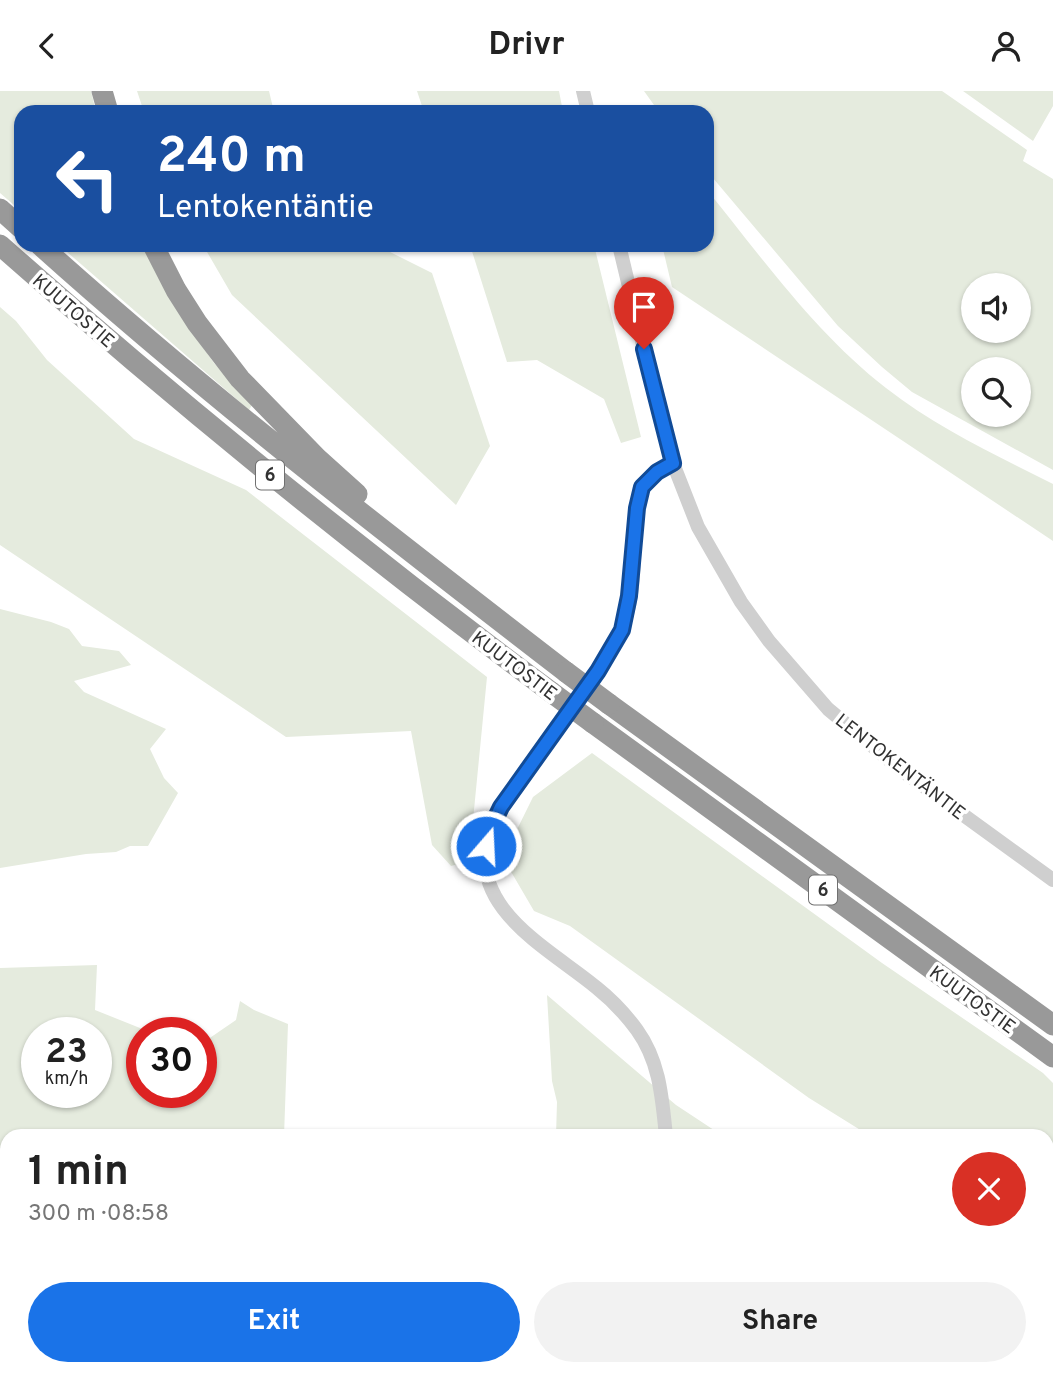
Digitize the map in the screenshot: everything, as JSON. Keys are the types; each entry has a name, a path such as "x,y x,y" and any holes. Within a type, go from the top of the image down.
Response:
{"highway":[{"path":"0,209 14,222"},
{"name":"KUUTOSTIE","path":"0,244 106,339 230,443 423,597 1053,1057"},
{"name":"KUUTOSTIE","path":"48,252 237,415 381,530 609,704 1053,1025"},
{"path":"157,252 190,312 240,379 317,458 361,498 566,672"},
{"path":"0,253 106,339"}],"street":[{"name":"LENTOKENTÄNTIE","path":"621,252 673,463 698,527 718,565 769,641 802,682 864,741 1053,880"},
{"path":"665,1129 657,1069 638,1031 598,989 513,923 494,895 485,862 489,832 501,807 598,671 622,630 629,596 637,508 642,487 657,472 673,463"}],"shaded area":[{"path":"0,91 91,91 94,105 14,105 14,205 0,193"},
{"path":"137,91 269,91 272,105 142,105"},
{"path":"417,91 559,91 562,105 422,105"},
{"path":"644,91 942,91 1027,150 1023,161 1053,179 1053,470 975,427 1031,427 1031,357 961,357 961,419 912,392 838,326 714,179 714,105 654,105"},
{"path":"963,91 1053,91 1053,106 1033,141"},
{"path":"714,199 791,295 861,367 926,416 1053,484 1053,541 672,287 664,252 714,252"},
{"path":"67,252 148,252 187,325 214,363 252,405 249,410"},
{"path":"207,252 390,252 432,273 490,446 456,505 232,295"},
{"path":"472,252 596,252 641,437 621,443 604,399 537,360 507,362"},
{"path":"0,307 16,321 47,360 134,439 246,490 487,677 469,861 451,866 432,845 411,731 286,737 0,545"},
{"path":"0,609 69,629 82,646 119,651 131,665 74,681 84,692 166,729 150,749 164,778 178,793 148,846 130,846 116,852 86,854 0,868"},
{"path":"592,753 882,963 1043,1073 1053,1083 1053,1129 859,1129 809,1098 570,926 534,911 503,858 533,797"},
{"path":"97,965 95,1010 126,1022 126,1108 217,1108 217,1033 236,1020 240,1001 288,1024 284,1129 0,1129 0,968"},
{"path":"547,995 676,1105 712,1129 556,1129 557,1102 552,1081"}],"route":[{"path":"486,846 489,832 501,807 598,671 622,630 629,596 637,508 642,487 657,472 673,463 644,349"}]}
